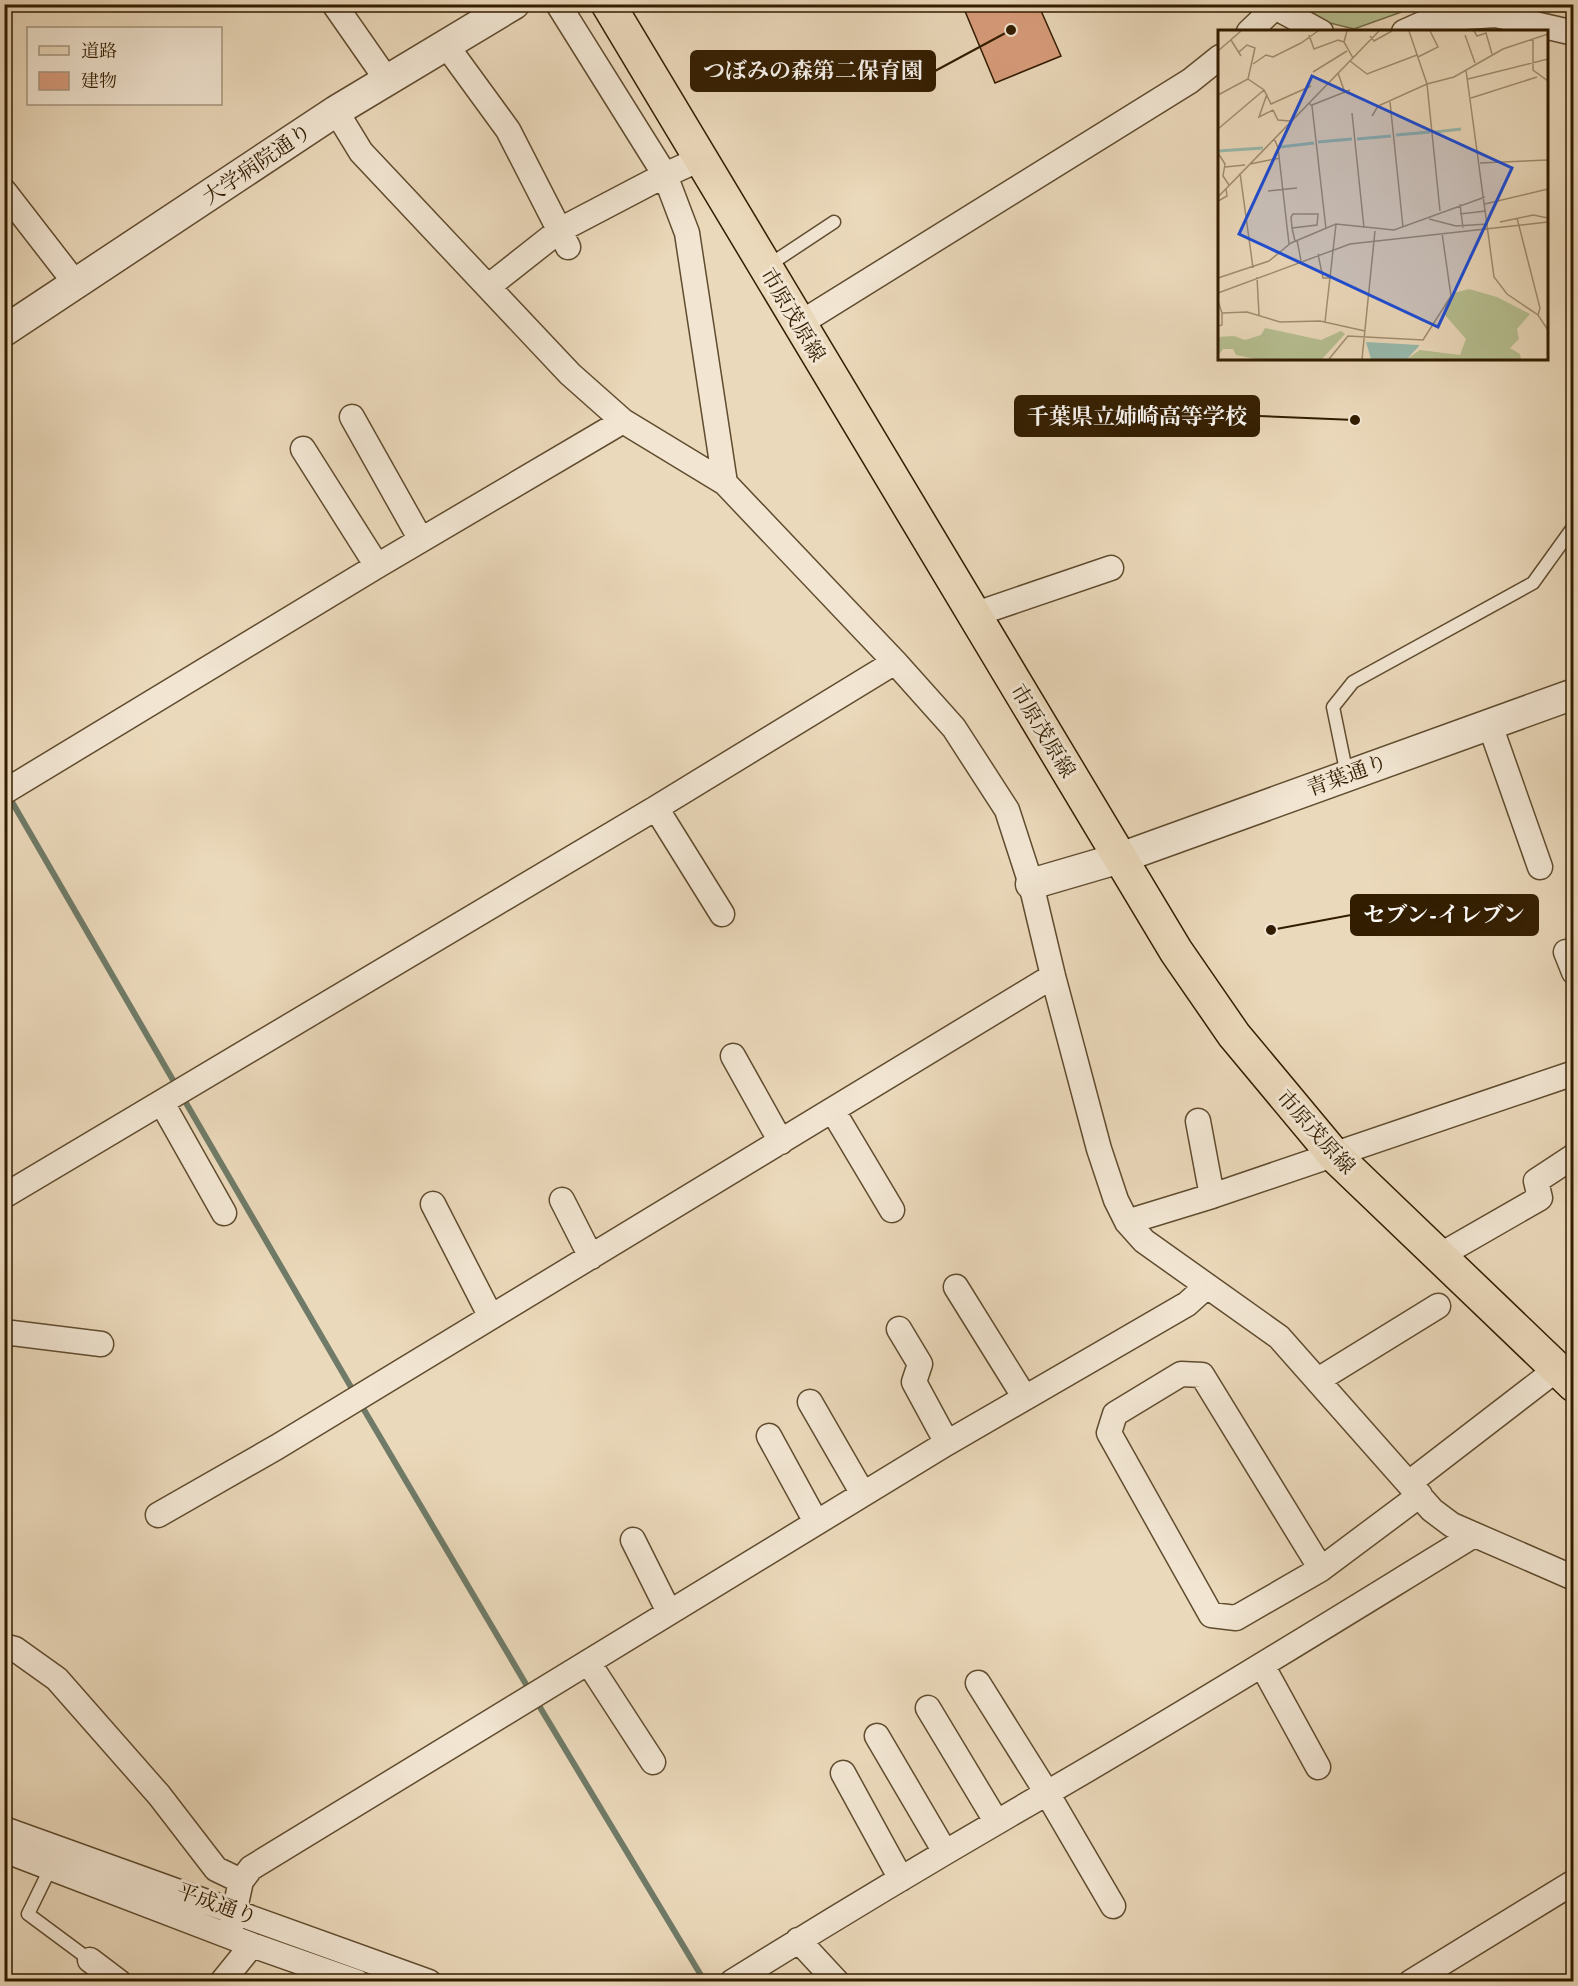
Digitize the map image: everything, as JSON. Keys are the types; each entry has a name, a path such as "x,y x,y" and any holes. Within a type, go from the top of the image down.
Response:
{"main road":[{"name":"市原茂原線","path":"608,4 1120,858 1203,992 1264,1074 1334,1155 1565,1377"}],"street":[{"path":"334,4 387,80"},
{"name":"大学病院通り","path":"4,331 336,111 514,4"},
{"path":"558,4 665,175 687,232 725,483"},
{"path":"1251,30 1275,7 1317,30"},
{"path":"1408,30 1433,19 1496,15 1574,33"},
{"path":"446,45 508,130 564,239"},
{"path":"799,324 1190,81 1218,59"},
{"path":"336,111 361,152 570,374 623,421 725,483 895,662 954,728 1007,810 1031,884 1099,1149 1116,1200 1127,1222 1144,1241 1279,1337 1432,1509 1452,1525 1574,1578"},
{"path":"489,286 665,175 700,159"},
{"path":"4,191 76,284"},
{"path":"352,417 421,540"},
{"path":"4,792 623,421"},
{"path":"303,448 378,566"},
{"path":"974,615 1111,568"},
{"path":"4,1196 656,808 895,662"},
{"name":"青葉通り","path":"1031,884 1120,858 1574,694"},
{"path":"1490,724 1540,867"},
{"path":"656,808 722,914"},
{"path":"158,1515 277,1447 1053,976"},
{"path":"733,1056 781,1142"},
{"path":"1127,1222 1212,1196 1574,1073"},
{"path":"162,1103 224,1213"},
{"path":"833,1111 892,1210"},
{"path":"1198,1121 1212,1196"},
{"path":"1439,1256 1540,1198 1536,1181 1574,1156"},
{"path":"562,1200 591,1257"},
{"path":"433,1204 491,1317"},
{"path":"229,1936 241,1881 251,1868 947,1443 1187,1304 1207,1286"},
{"path":"956,1287 1025,1398"},
{"path":"1318,1380 1438,1306"},
{"path":"899,1329 920,1364 914,1382 947,1443"},
{"path":"4,1332 101,1344"},
{"path":"1321,1569 1202,1376 1181,1374 1115,1414 1109,1433 1211,1615 1236,1618 1321,1569 1414,1489 1565,1377"},
{"path":"810,1402 863,1494"},
{"path":"769,1436 816,1522"},
{"path":"732,1982 996,1821 1262,1665 1474,1535"},
{"path":"633,1540 669,1612"},
{"path":"8,1652 57,1679 159,1795 216,1869 241,1881"},
{"path":"588,1662 653,1762"},
{"path":"1262,1665 1318,1767"},
{"path":"978,1683 1047,1793 1113,1906"},
{"path":"928,1708 996,1821"},
{"path":"877,1737 945,1852"},
{"path":"843,1773 901,1879"},
{"name":"平成通り","path":"4,1829 429,1982"},
{"name":"平成通り","path":"4,1850 252,1945 357,1982"},
{"path":"1411,1982 1574,1882"},
{"path":"798,1940 837,1982"},
{"path":"222,1982 252,1945"},
{"path":"90,1960 118,1982"}],"lane":[{"path":"765,268 834,222"},
{"path":"1347,775 1333,707 1353,682 1533,583 1574,526"},
{"path":"51,1867 28,1914 90,1960"}],"green space":[{"path":"1258,5 1421,5 1354,29"}],"building":[{"path":"962,4 1038,4 1061,56 995,83"}],"waterway":[{"path":"8,795 177,1087"},
{"path":"182,1096 355,1394"},
{"path":"360,1403 530,1691"},
{"path":"535,1699 705,1982"}],"place":[{"name":"つぼみの森第二保育園","path":"1011,30"},
{"name":"千葉県立姉崎高等学校","path":"1355,420"},
{"name":"セブン-イレブン","path":"1271,930"}]}
